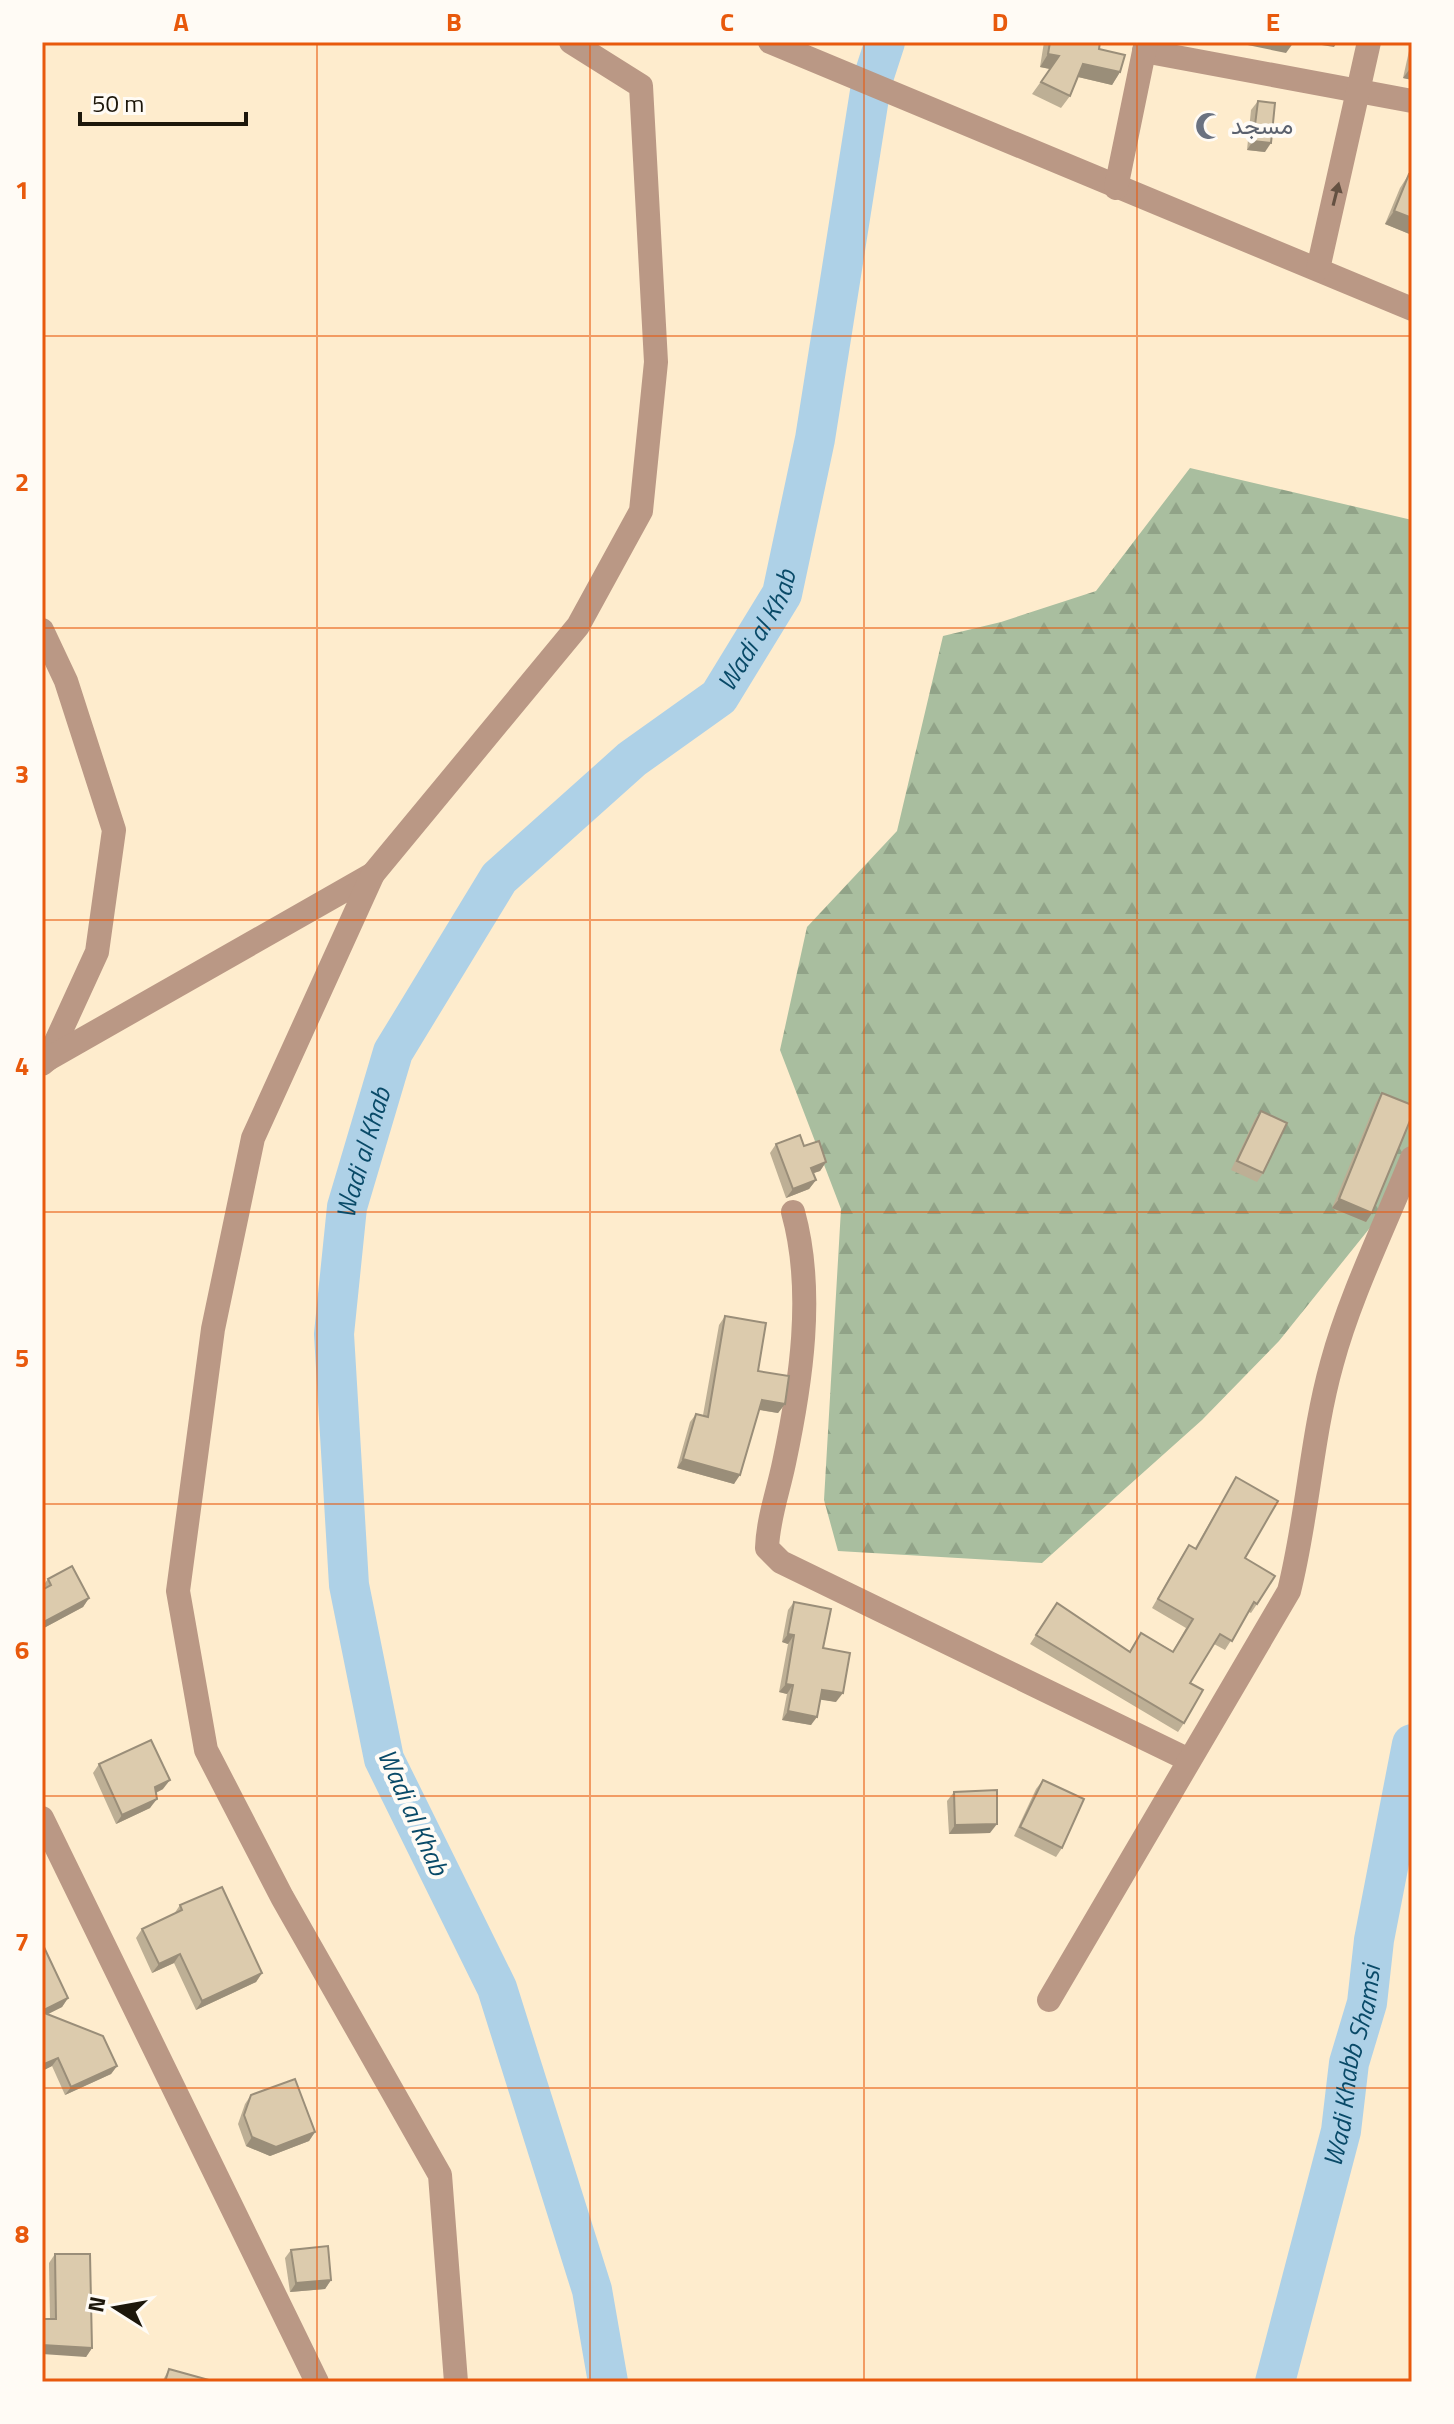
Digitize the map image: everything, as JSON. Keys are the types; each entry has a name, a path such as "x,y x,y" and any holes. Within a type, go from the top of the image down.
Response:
{"street":[{"path":"456,2382 440,2175 282,1897 206,1750 178,1591 213,1329 253,1138 373,874 578,626 641,511 656,362 641,86 571,42"},
{"path":"770,42 1412,309"},
{"path":"1318,269 1361,89 1369,42"},
{"path":"1116,188 1145,47 1412,101"},
{"path":"42,630 66,681 114,830 97,952 45,1062"},
{"path":"45,1062 373,874"},
{"path":"1049,2000 1289,1591 1299,1550 1317,1422 1333,1360 1412,1158"},
{"path":"793,1212 804,1251 799,1371 784,1463 768,1525 767,1548 781,1562 1189,1760"},
{"path":"44,1827 317,2382"}],"green space":[{"path":"1190,468 1412,520 1412,1152 1373,1224 1279,1341 1202,1420 1042,1563 838,1551 824,1500 841,1209 780,1050 807,927 897,831 943,636 1001,622 1096,591"}],"building":[{"path":"1050,42 1100,42 1099,49 1125,55 1120,72 1083,64 1070,96 1041,82 1059,56 1048,54"},
{"path":"1258,101 1275,103 1271,143 1253,141"},
{"path":"1409,174 1412,175 1412,218 1394,211"},
{"path":"1382,1093 1412,1105 1412,1116 1372,1213 1339,1199"},
{"path":"1261,1111 1287,1123 1263,1173 1237,1161"},
{"path":"800,1135 804,1146 819,1141 826,1162 811,1168 816,1180 793,1189 776,1144"},
{"path":"725,1316 766,1323 758,1371 789,1376 785,1404 762,1400 740,1475 683,1459 696,1414 708,1417"},
{"path":"1236,1477 1278,1501 1245,1558 1275,1576 1257,1604 1254,1602 1232,1641 1220,1634 1190,1683 1203,1690 1184,1723 1036,1635 1057,1603 1130,1652 1141,1633 1173,1652 1193,1619 1158,1599 1189,1545 1196,1549"},
{"path":"72,1566 89,1598 42,1623 42,1590 51,1585 48,1579"},
{"path":"794,1602 831,1609 823,1648 850,1653 843,1693 822,1690 817,1717 788,1711 793,1685 786,1684 794,1635 788,1634"},
{"path":"151,1740 170,1780 155,1787 157,1799 122,1815 99,1764"},
{"path":"1043,1780 1084,1799 1062,1848 1020,1827"},
{"path":"997,1790 997,1824 955,1825 954,1792"},
{"path":"222,1887 262,1973 202,2001 180,1954 159,1964 142,1929 182,1910 180,1905"},
{"path":"42,1943 68,1998 42,2011"},
{"path":"42,2012 103,2036 117,2066 71,2087 58,2058 42,2065"},
{"path":"295,2079 315,2132 276,2147 252,2137 244,2115 251,2095"},
{"path":"328,2246 331,2280 296,2283 291,2250"},
{"path":"55,2254 90,2254 92,2348 42,2345 42,2319 56,2319"},
{"path":"169,2369 216,2382 165,2382"}],"waterway":[{"name":"Wadi al Khab","path":"608,2382 592,2290 497,1988 384,1759 349,1585 334,1334 347,1207 393,1052 499,878 632,759 719,697 782,594 815,439 871,85 885,42"},
{"name":"Wadi Khabb Shamsi","path":"1275,2382 1341,2131 1349,2063 1367,2003 1374,1940 1412,1744"}],"place":[{"name":"مسجد","path":"1209,126"}]}
